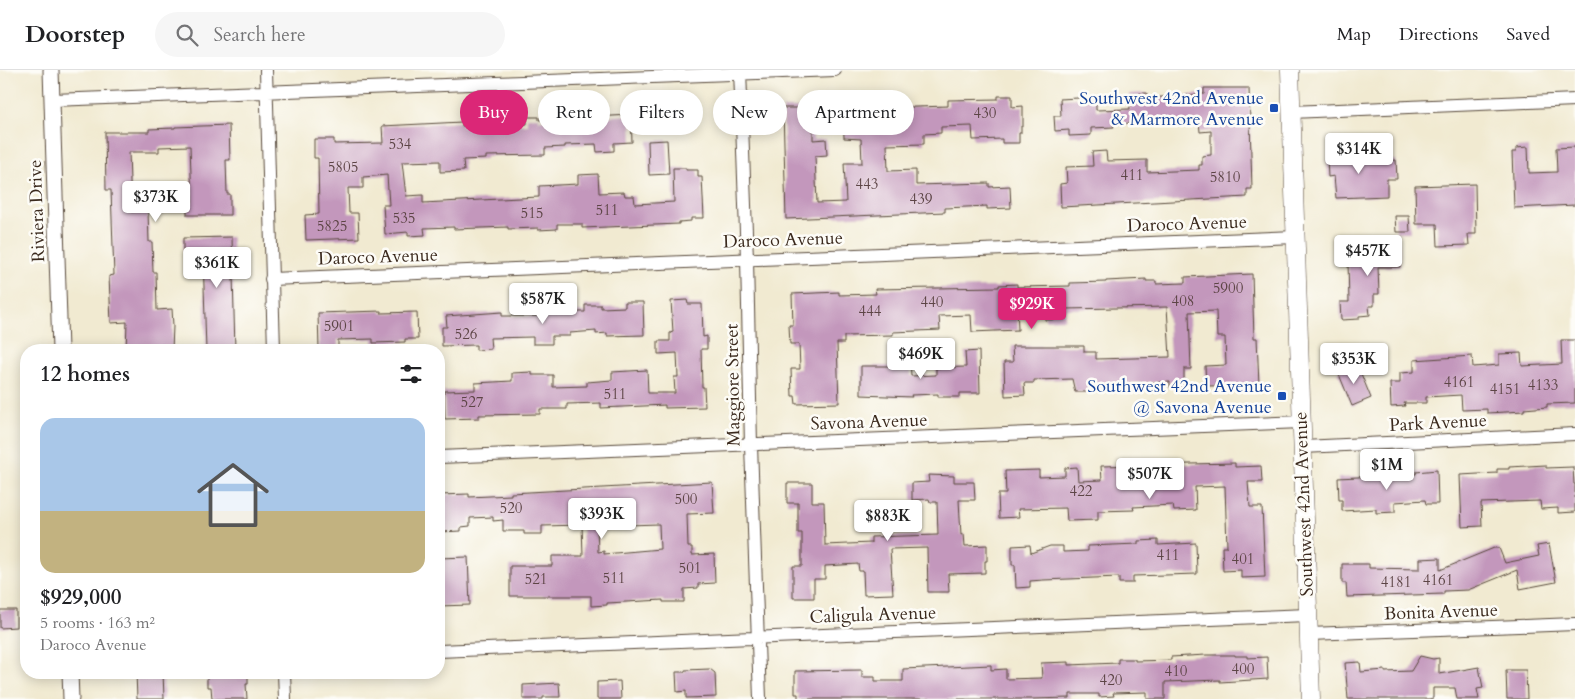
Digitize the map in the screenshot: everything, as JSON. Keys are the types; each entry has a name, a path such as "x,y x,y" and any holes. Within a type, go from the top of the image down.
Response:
{"main road":[{"name":"Southwest 42nd Avenue","path":"1290,70 1311,699"}],"street":[{"name":"Riviera Drive","path":"52,70 60,344"},
{"path":"266,70 274,344"},
{"path":"52,100 740,72 835,70"},
{"name":"Maggiore Street","path":"740,72 760,699"},
{"path":"1291,112 1575,100"},
{"name":"Daroco Avenue","path":"271,279 1296,237"},
{"name":"Savona Avenue","path":"445,457 1302,422"},
{"name":"Park Avenue","path":"1303,447 1575,434"},
{"name":"Caligula Avenue","path":"445,651 1308,615"},
{"name":"Bonita Avenue","path":"1309,634 1575,624"},
{"path":"70,679 70,699"},
{"path":"284,679 285,699"}],"building":[{"path":"1204,88 1249,88 1252,189 1247,189 1247,197 1061,207 1060,184 1067,183 1066,167 1093,166 1092,152 1106,151 1107,161 1147,160 1147,172 1199,170 1199,165 1202,165 1202,156 1211,155 1211,131 1200,132 1199,121 1113,124 1114,127 1091,128 1091,135 1069,136 1069,130 1055,131 1054,116 1061,116 1060,99 1096,97 1096,110 1130,109 1129,94 1147,93 1148,98 1204,94"},
{"path":"998,96 1012,96 1012,107 1023,106 1023,126 1021,126 1021,133 1019,133 1019,143 1002,143 1002,139 973,140 972,126 941,127 941,133 924,134 924,144 887,145 888,171 916,170 916,185 989,183 989,187 1010,186 1011,208 987,209 987,206 945,208 945,212 786,219 784,135 787,135 787,108 797,108 797,135 813,135 813,140 826,139 827,155 815,156 817,203 846,202 844,163 862,163 861,139 844,138 844,135 914,135 914,107 948,106 948,100 998,99"},
{"path":"610,116 620,116 620,135 632,135 632,142 614,143 614,151 597,152 596,144 565,145 565,147 545,148 545,155 486,156 486,159 463,160 464,171 440,172 440,161 402,162 406,196 423,195 423,203 539,197 539,186 578,184 578,175 598,174 599,193 624,192 625,196 634,196 635,204 674,202 673,168 686,168 686,170 698,170 698,177 702,177 704,218 691,218 691,221 679,222 679,224 582,228 582,224 557,224 557,229 538,230 538,228 508,229 508,227 424,228 425,235 408,236 408,232 385,234 383,205 389,205 387,175 363,177 363,188 348,188 349,213 358,213 359,238 306,240 305,215 319,214 318,158 314,158 314,139 334,139 334,144 383,143 382,126 460,122 460,135 528,135 528,117 538,117 538,135 610,135"},
{"path":"229,125 230,160 226,160 227,194 230,194 230,215 187,215 187,202 192,202 190,146 159,147 159,152 129,152 131,212 148,211 149,242 152,242 153,272 156,272 157,310 172,309 173,326 172,344 126,344 127,322 111,323 109,276 114,275 111,190 106,190 105,132 149,132 149,129"},
{"path":"667,140 669,174 649,175 648,141"},
{"path":"1349,145 1350,163 1396,160 1397,179 1387,179 1387,196 1336,198 1334,176 1328,177 1327,159 1331,159 1331,146"},
{"path":"1528,147 1529,173 1557,172 1556,148 1575,147 1575,205 1514,208 1512,152 1516,152 1516,148"},
{"path":"1475,184 1476,234 1468,234 1469,245 1438,246 1437,224 1416,224 1415,186"},
{"path":"1395,216 1409,216 1410,232 1396,232"},
{"path":"232,237 235,344 206,344 203,255 188,255 188,252 183,252 183,238"},
{"path":"1399,240 1400,267 1378,267 1379,294 1374,294 1374,306 1369,306 1370,315 1359,316 1359,319 1341,320 1340,302 1349,302 1348,262 1361,262 1360,244 1365,244 1365,241"},
{"path":"1252,274 1254,338 1257,338 1259,385 1206,386 1205,366 1226,365 1225,337 1217,337 1216,311 1189,312 1191,369 1184,369 1184,387 1170,388 1170,382 1131,383 1131,386 1089,388 1090,392 1075,392 1072,379 1034,380 1034,383 1024,383 1025,395 1005,396 1004,362 1013,362 1012,346 1084,346 1084,352 1096,352 1096,359 1170,357 1167,307 1065,309 1065,319 1045,320 1044,306 1017,305 1018,330 972,332 971,315 939,316 940,330 893,332 893,335 844,336 844,343 837,343 839,403 796,404 795,396 792,396 791,369 800,369 799,344 790,344 789,325 793,325 792,294 839,292 839,295 876,294 875,289 999,287 999,285 1017,284 1017,287 1070,286 1070,283 1146,279 1146,281 1156,281 1156,284 1185,283 1185,277"},
{"path":"687,300 688,304 702,304 703,337 707,336 707,349 701,349 702,387 704,387 705,407 665,408 665,405 601,408 601,403 567,404 567,409 540,409 540,414 479,415 479,418 445,419 445,391 475,390 475,383 512,381 512,373 532,372 532,375 553,375 553,387 587,386 587,382 612,380 612,372 647,370 648,393 675,393 674,377 678,377 677,353 658,354 658,341 670,341 670,333 673,332 671,301"},
{"path":"625,302 643,302 644,335 607,336 607,333 596,334 596,331 570,333 570,336 552,336 552,344 533,344 533,337 490,338 491,349 476,350 476,345 445,346 445,344 442,344 442,327 447,327 446,316 502,312 502,316 539,316 539,310 585,312 585,305 601,305 601,308 625,307"},
{"path":"417,312 418,339 405,339 405,342 373,343 373,339 338,340 338,344 319,344 318,313"},
{"path":"1561,340 1575,340 1575,403 1547,404 1547,407 1524,409 1524,411 1487,413 1487,409 1462,410 1461,395 1426,397 1426,403 1404,403 1405,406 1391,407 1390,383 1400,383 1400,373 1414,372 1414,360 1472,356 1473,367 1499,365 1499,354 1521,353 1522,366 1562,364"},
{"path":"979,351 980,393 960,393 960,397 938,397 938,394 911,395 912,397 861,395 861,366 894,366 894,359 910,357 911,376 936,375 936,368 966,367 965,352"},
{"path":"1357,364 1371,398 1352,406 1338,372"},
{"path":"1235,463 1235,467 1261,466 1262,482 1248,482 1250,507 1262,507 1265,577 1241,578 1241,570 1223,571 1222,547 1227,547 1225,486 1195,487 1196,510 1174,511 1173,505 1133,507 1134,510 1098,511 1098,520 1067,521 1066,508 1018,509 1019,517 999,518 998,494 1006,494 1005,471 1039,470 1039,477 1065,476 1065,468 1077,467 1078,481 1102,480 1101,466"},
{"path":"1546,465 1546,468 1573,467 1575,512 1558,513 1558,508 1541,509 1540,501 1481,503 1482,526 1462,527 1460,475 1497,473 1497,469 1509,469 1509,467"},
{"path":"1437,470 1438,504 1426,504 1425,500 1395,502 1395,512 1376,513 1376,509 1342,511 1342,500 1339,500 1338,478 1416,474 1416,472"},
{"path":"928,475 954,476 954,482 974,482 975,500 959,500 961,535 964,534 965,546 987,545 985,573 948,574 949,592 928,592 927,548 890,549 893,594 864,595 863,571 859,571 858,564 825,566 825,579 814,579 814,598 793,598 793,566 802,566 802,533 798,533 798,503 787,503 787,483 812,483 812,502 824,502 825,545 871,543 871,537 938,535 937,502 930,502 929,499 912,500 912,483 929,482"},
{"path":"712,482 714,513 687,514 688,547 692,547 692,555 714,554 715,583 698,584 698,588 684,589 684,602 663,602 663,600 607,603 607,605 591,606 591,596 510,596 510,566 552,566 552,556 583,556 582,525 542,526 542,534 524,534 524,531 503,531 503,520 493,521 493,517 470,518 470,526 461,527 461,531 445,532 445,495 469,494 469,497 511,495 511,493","holes":["659,524 660,549 604,554 604,551 598,552 597,526"]},
{"path":"1158,540 1158,545 1196,543 1197,574 1133,576 1133,583 1119,583 1119,577 1030,581 1030,587 1016,588 1015,565 1012,565 1012,546 1030,545 1031,553 1050,546 1063,546 1063,552 1088,551 1088,546 1138,544 1138,541"},
{"path":"1549,544 1556,582 1520,589 1517,570 1468,590 1444,591 1444,594 1347,597 1346,583 1342,583 1342,564 1369,564 1369,568 1420,569 1420,559 1440,558 1440,570 1494,548 1499,548 1505,563 1539,556 1537,546"},
{"path":"468,557 470,605 445,606 445,558"},
{"path":"0,610 16,610 16,627 0,628"},
{"path":"1235,655 1247,656 1247,658 1267,657 1268,679 1220,682 1220,680 1165,682 1165,699 1147,699 1147,692 1113,693 1114,696 1099,697 1099,694 1070,694 1070,698 1032,699 798,699 798,694 795,694 795,671 862,670 862,677 875,677 875,681 903,681 903,669 991,665 991,670 1006,669 1006,679 1042,678 1041,663 1069,662 1069,665 1118,663 1118,659 1135,659 1135,661 1171,660 1171,657"},
{"path":"1420,656 1433,659 1439,658 1439,674 1479,667 1483,688 1477,689 1479,699 1457,699 1455,688 1433,688 1433,698 1429,699 1348,699 1345,663 1360,662 1361,672 1385,670 1385,672 1411,671"},
{"path":"710,669 715,673 716,697 686,698 686,691 677,692 676,672"},
{"path":"1506,670 1526,670 1527,699 1507,699"},
{"path":"136,679 163,679 164,699 137,699"},
{"path":"207,679 248,679 248,684 246,684 247,699 212,699 211,687 207,687"},
{"path":"620,681 621,699 597,699 597,682"},
{"path":"559,683 560,697 523,699 523,685"}],"place":[{"name":"Southwest 42nd Avenue & Marmore Avenue","path":"1274,108"},
{"name":"Southwest 42nd Avenue @ Savona Avenue","path":"1282,396"}]}
